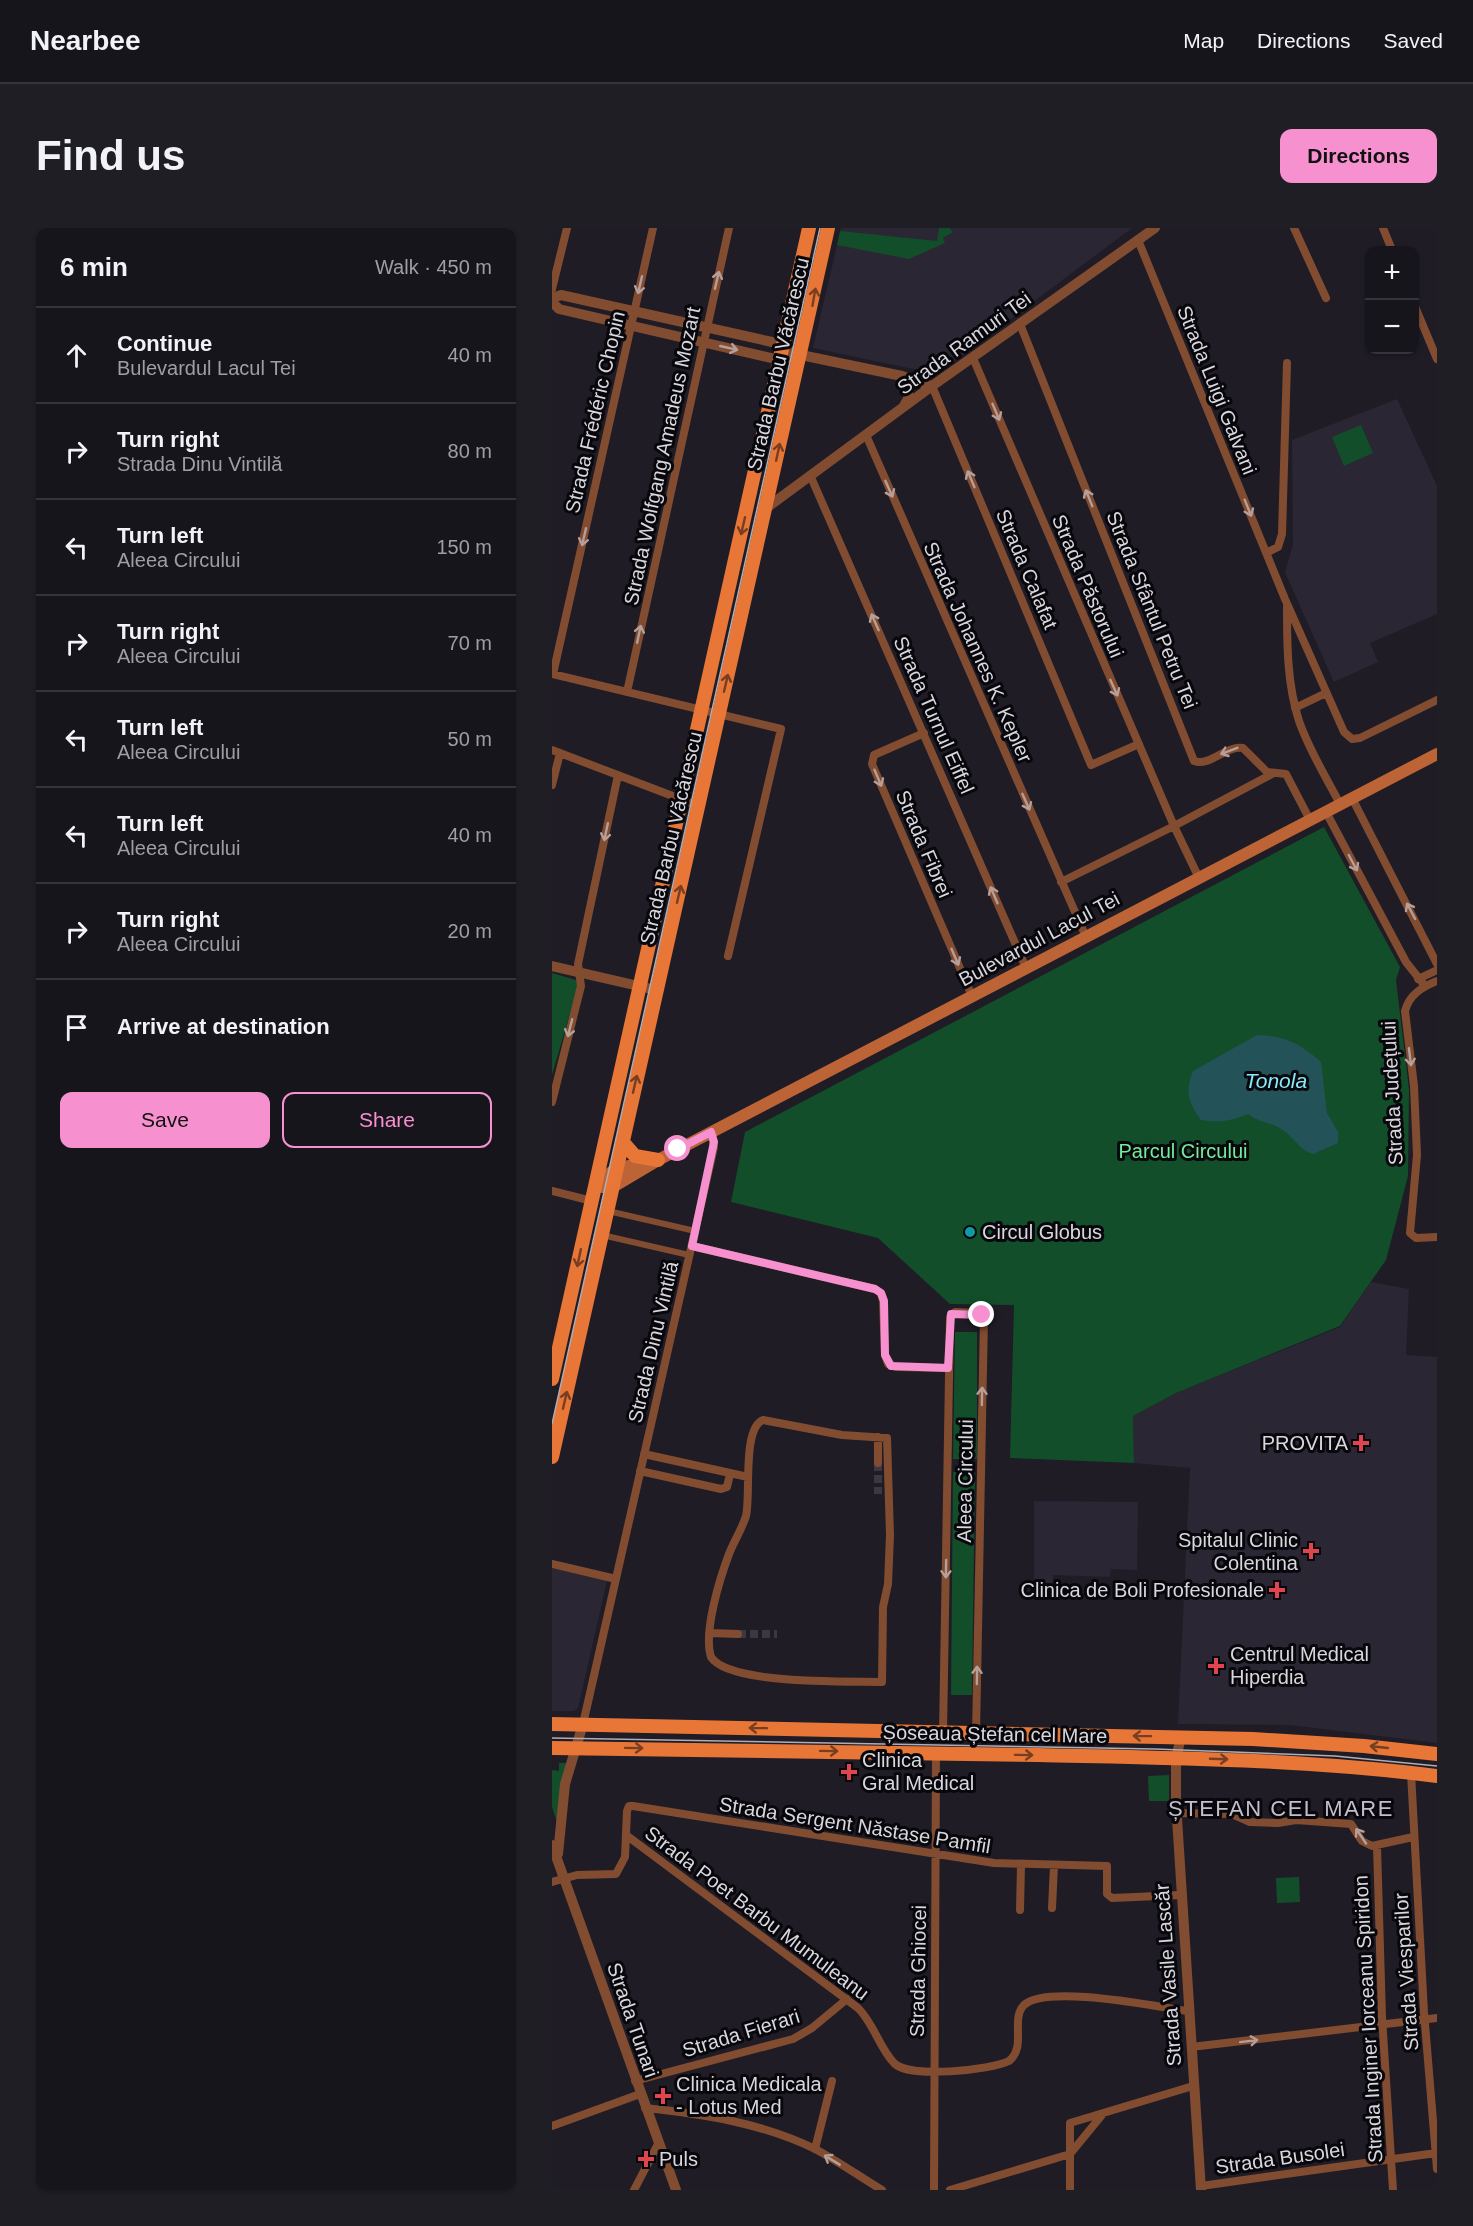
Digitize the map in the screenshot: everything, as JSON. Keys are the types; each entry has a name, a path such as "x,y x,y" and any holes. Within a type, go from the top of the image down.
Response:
{"main road":[{"name":"Strada Barbu Văcărescu","path":"552,1380 554,1356 592,1201 683,800 809,228"},
{"name":"Strada Barbu Văcărescu","path":"552,1457 828,228"},
{"name":"Bulevardul Lacul Tei","path":"611,1188 711,1132 1437,754"},
{"path":"622,1141 635,1156 658,1160"},
{"name":"Bulevardul Lacul Tei","path":"595,1186 615,1169 658,1160"},
{"path":"595,1186 611,1188"},
{"name":"Șoseaua Ștefan cel Mare","path":"552,1724 1181,1737 1340,1744 1437,1754"},
{"name":"Șoseaua Ștefan cel Mare","path":"552,1748 1176,1758 1310,1763 1437,1776"}],"street":[{"path":"552,289 567,228"},
{"name":"Strada Frédéric Chopin","path":"553,674 653,228"},
{"name":"Strada Wolfgang Amadeus Mozart","path":"627,692 729,228"},
{"name":"Strada Ramuri Tei","path":"765,509 932,386 1155,228"},
{"path":"1294,228 1326,298"},
{"path":"1383,228 1390,246"},
{"name":"Strada Luigi Galvani","path":"1138,240 1266,553 1344,732 1352,739 1360,738 1437,700"},
{"path":"801,354 780,360 559,309 552,300 561,295 707,327 783,346 801,354 902,376 932,386"},
{"path":"1419,316 1437,358"},
{"name":"Strada Sfântul Petru Tei","path":"1020,324 1194,761 1202,762 1239,747 1243,748 1262,769 1272,774 1280,772 1286,774 1310,820"},
{"name":"Strada Păstorului","path":"973,358 1174,826 1199,878"},
{"name":"Strada Luigi Galvani","path":"1266,553 1278,547 1282,534 1287,363"},
{"path":"902,376 909,397 902,409"},
{"name":"Strada Calafat","path":"932,386 1091,765 1139,744"},
{"name":"Strada Johannes K. Kepler","path":"866,435 1086,937"},
{"name":"Strada Turnul Eiffel","path":"810,475 1026,968"},
{"path":"771,484 778,489 794,486"},
{"name":"Strada Luigi Galvani","path":"1287,603 1288,659 1295,708 1306,737 1340,804"},
{"path":"553,674 781,729 728,956"},
{"path":"1295,708 1326,693"},
{"name":"Strada Fibrei","path":"924,733 874,755 872,764 972,996"},
{"path":"552,785 556,751 699,806"},
{"path":"1437,754 1437,759"},
{"path":"1061,882 1272,774"},
{"path":"552,1102 581,986 577,972 618,775"},
{"path":"1352,798 1437,964"},
{"path":"1326,812 1406,962 1425,986 1437,981"},
{"path":"552,966 656,990"},
{"path":"1418,979 1437,970"},
{"name":"Strada Județului","path":"1425,986 1409,1000 1405,1011 1414,1086 1417,1155 1410,1233 1416,1238 1437,1237"},
{"name":"Strada Dinu Vintilă","path":"583,1724 714,1147 711,1132"},
{"path":"552,1191 592,1201"},
{"path":"607,1211 695,1231"},
{"path":"602,1235 689,1256"},
{"path":"692,1246 875,1289 881,1293 884,1301 885,1355 888,1364 896,1367 948,1368"},
{"name":"Aleea Circului","path":"943,1733 948,1368 951,1314 982,1315 976,1734"},
{"path":"554,1356 574,1361"},
{"path":"763,1420 843,1435 878,1437 887,1438 890,1534 888,1584 884,1607 882,1682 795,1679 741,1673 713,1661 709,1650 710,1633 729,1554 746,1513 755,1427 763,1420"},
{"path":"878,1437 878,1463"},
{"name":"Strada Dinu Vintilă","path":"644,1454 748,1478"},
{"path":"640,1471 721,1489 727,1487 730,1474"},
{"path":"552,1564 616,1580"},
{"path":"710,1633 738,1634"},
{"name":"Strada Tunari","path":"557,1860 564,1790 583,1724"},
{"name":"Strada Vasile Lascăr","path":"1181,1737 1176,1758 1176,1814 1201,2188"},
{"name":"Strada Ghiocei","path":"934,2190 936,1753"},
{"name":"Strada Viesparilor","path":"1410,1773 1437,2169"},
{"name":"Strada Sergent Năstase Pamfil","path":"626,1835 628,1808 633,1806 1021,1865 1107,1866 1107,1894 1112,1898 1180,1895"},
{"path":"1176,1814 1232,1814 1250,1822 1278,1823 1296,1820 1344,1823 1354,1825 1362,1841 1377,1846 1413,1837"},
{"name":"Strada Poet Barbu Mumuleanu","path":"563,1878 616,1874 625,1857 626,1835"},
{"name":"Strada Poet Barbu Mumuleanu","path":"626,1835 847,1999 865,2015 895,2064 907,2070 933,2072 998,2065 1009,2061 1017,2050 1021,2010 1032,2001 1068,1995 1188,2011"},
{"name":"Strada Tunari","path":"552,1845 676,2190"},
{"name":"Strada Inginer Iorceanu Spiridon","path":"1377,1846 1382,2025 1393,2190"},
{"path":"1020,1910 1021,1865"},
{"path":"1052,1908 1053,1866"},
{"path":"552,1882 563,1878"},
{"name":"Strada Fierari","path":"635,2081 793,2038 812,2028 847,1999"},
{"path":"1191,2047 1437,2018"},
{"path":"815,2149 832,2081"},
{"path":"1070,2190 1070,2123 1194,2086"},
{"path":"552,2126 640,2094"},
{"path":"645,2108 737,2122 772,2132 815,2149 882,2190"},
{"path":"950,2190 1070,2154 1102,2115"},
{"path":"634,2190 658,2144"},
{"name":"Strada Busolei","path":"1201,2188 1436,2153"}],"shaded area":[{"path":"841,228 1132,228 937,374 813,348"},
{"path":"1397,399 1437,486 1437,614 1370,643 1378,662 1334,682 1285,572 1293,544 1292,440"},
{"name":"Spitalul Clinic Colentina","path":"1371,1282 1409,1289 1406,1355 1437,1357 1437,1743 1290,1725 1178,1724 1190,1468 1134,1463 1133,1416 1176,1393 1340,1327"},
{"path":"1034,1501 1138,1502 1137,1570 1111,1569 1110,1577 1053,1575 1053,1586 1034,1586"},
{"path":"552,1568 607,1581 578,1708 574,1711 552,1711"}],"green space":[{"path":"939,228 949,228 953,232 943,238 945,243 909,259 837,245 840,231 937,241"},
{"path":"1361,425 1373,453 1344,466 1332,437"},
{"name":"Parcul Circului","path":"1324,827 1400,967 1396,980 1409,1089 1408,1176 1386,1260 1340,1326 1176,1393 1133,1416 1134,1463 1010,1458 1014,1305 950,1304 878,1238 731,1202 745,1132"},
{"path":"552,973 576,980 578,986 552,1075"},
{"path":"955,1332 977,1332 977,1459 953,1459"},
{"path":"953,1472 975,1472 972,1695 951,1695"},
{"path":"559,1763 566,1763 557,1822 552,1807 552,1770 559,1771"},
{"path":"1169,1775 1169,1801 1149,1801 1148,1776"},
{"path":"1299,1877 1300,1902 1277,1903 1276,1878"}],"water":[{"name":"Tonola","path":"1257,1035 1292,1042 1321,1062 1327,1113 1338,1132 1338,1143 1313,1154 1304,1150 1279,1127 1248,1114 1225,1121 1201,1120 1189,1097 1189,1085 1193,1071"}],"tunnel":[{"path":"878,1463 878,1494"},
{"path":"738,1634 777,1634"}],"tram line":[{"path":"552,1424 820,228"},
{"path":"552,1738 1155,1749 1335,1756 1437,1766"}],"place":[{"name":"Circul Globus","path":"970,1232"},
{"name":"PROVITA","path":"1361,1443"},
{"name":"Spitalul Clinic Colentina","path":"1311,1551"},
{"name":"Clinica de Boli Profesionale","path":"1277,1590"},
{"name":"Centrul Medical Hiperdia","path":"1216,1666"},
{"name":"Clinica Gral Medical","path":"849,1772"},
{"name":"Clinica Medicala - Lotus Med","path":"663,2096"},
{"name":"Puls","path":"646,2159"}],"district":[{"name":"ȘTEFAN CEL MARE","path":"1281,1808"}],"route":[{"path":"678,1149 711,1132 714,1147 692,1246 875,1289 881,1293 884,1301 885,1355 891,1366 948,1368 951,1314 955,1312 982,1315"}]}
